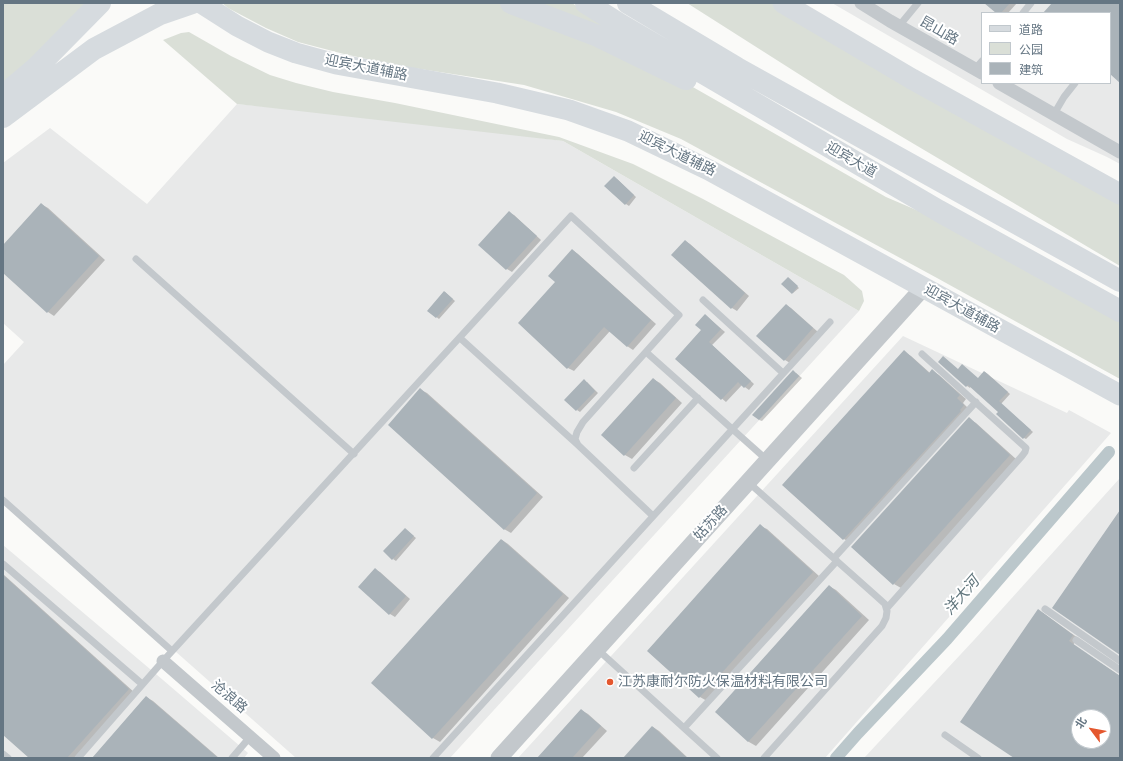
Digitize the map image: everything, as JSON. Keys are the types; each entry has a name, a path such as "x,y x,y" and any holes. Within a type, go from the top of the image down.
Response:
{"highway":[{"path":"3,117 94,50 160,14 192,3"},
{"path":"511,3 598,36 668,70 940,211"},
{"name":"迎宾大道","path":"586,3 621,25 940,211 1120,311"},
{"name":"迎宾大道","path":"628,3 737,68 1120,281"},
{"path":"643,3 737,68"},
{"path":"3,96 36,68 98,5"}],"main road":[{"name":"迎宾大道辅路","path":"201,3 237,26 268,42 296,53 336,64 497,93 569,110 628,131 710,170 1120,395"},
{"path":"783,3 912,79 1120,194"}],"street":[{"name":"昆山路","path":"861,3 899,26 980,68"},
{"path":"1001,84 1120,152"},
{"name":"姑苏路","path":"499,758 923,288"},
{"name":"沧浪路","path":"163,661 274,758"}],"lane":[{"path":"899,26 918,3"},
{"path":"1024,12 1031,3"},
{"path":"1054,114 1064,97 1074,84"},
{"path":"78,758 172,651 571,216 680,315 583,422 575,439 578,445"},
{"path":"136,258 354,454"},
{"path":"703,300 784,373"},
{"path":"433,758 830,322"},
{"path":"460,338 654,516"},
{"path":"646,352 767,460"},
{"path":"764,758 882,626 886,618 887,608 1025,452 1026,448 1022,444 922,354"},
{"path":"634,468 698,398"},
{"path":"684,728 976,402"},
{"path":"748,481 885,604 887,608"},
{"path":"3,500 172,651"},
{"path":"3,564 142,684"},
{"path":"1045,609 1120,661"},
{"path":"1076,640 1120,670"},
{"path":"597,649 717,758"},
{"path":"945,735 978,758"},
{"path":"232,758 250,737"},
{"path":"3,754 8,758"}],"shaded area":[{"path":"832,3 1120,3 1120,164 1067,139"},
{"path":"237,104 391,118 563,141 859,311 450,758 296,758 3,499 3,365 24,342 3,323 3,163 50,128 147,204"},
{"path":"903,336 1067,413 1069,410 1111,433 825,758 518,758"},
{"path":"1120,478 1120,758 864,758 974,640"},
{"path":"3,545 248,753 244,758 3,758"}],"green space":[{"path":"3,3 92,3 3,90"},
{"path":"222,3 572,3 617,33 684,82 886,197 935,218 1120,320 1120,379 681,139 616,112 524,85 394,65 298,42 266,28 228,8"},
{"path":"687,3 772,3 915,88 1120,201 1120,266 838,99"},
{"path":"189,32 231,56 270,75 296,83 333,92 395,103 559,137 633,164 703,199 844,275 862,291 864,301 859,311 563,141 237,104 163,40 181,33"}],"building":[{"path":"984,3 1010,3 1002,12 995,12"},
{"path":"1052,3 1120,3 1120,83 1111,75 1111,12 1044,12"},
{"path":"614,176 634,195 625,205 604,186"},
{"path":"41,203 99,256 47,313 3,273 3,245"},
{"path":"509,211 537,236 506,270 478,245"},
{"path":"685,240 745,293 731,309 671,255"},
{"path":"572,249 651,320 627,347 604,327 567,369 518,323 555,282 548,276"},
{"path":"788,277 798,286 792,294 781,284"},
{"path":"444,291 453,299 436,318 427,311"},
{"path":"786,304 813,328 784,361 756,336"},
{"path":"705,314 721,329 709,342 751,381 744,388 738,382 721,400 675,359 701,330 695,325"},
{"path":"904,350 929,373 932,369 960,395 957,398 964,405 960,410 961,411 843,540 782,485"},
{"path":"943,356 958,369 962,364 978,378 984,371 1008,392 999,401 1031,430 1023,439 996,414 998,412 968,385 966,387 938,362"},
{"path":"793,370 799,376 759,420 752,415"},
{"path":"653,378 676,398 624,456 601,435"},
{"path":"584,379 595,391 576,411 564,400"},
{"path":"420,388 537,493 504,530 388,425"},
{"path":"969,417 1010,455 893,585 851,547"},
{"path":"1120,510 1120,655 1052,608"},
{"path":"760,524 813,572 699,698 647,651"},
{"path":"405,528 414,536 392,560 383,551"},
{"path":"501,539 563,594 432,739 371,683"},
{"path":"375,568 406,596 389,615 358,587"},
{"path":"3,575 129,689 67,758 29,758 3,735"},
{"path":"829,585 862,616 748,742 715,712"},
{"path":"1038,609 1073,635 1069,641 1120,676 1120,758 1014,758 960,722"},
{"path":"146,696 218,758 92,758"},
{"path":"581,709 601,726 572,758 537,758"},
{"path":"652,726 687,758 623,758"}],"waterway":[{"name":"洋大河","path":"836,758 947,639 1109,452"}],"place":[{"name":"江苏康耐尔防火保温材料有限公司","path":"610,682"}]}
